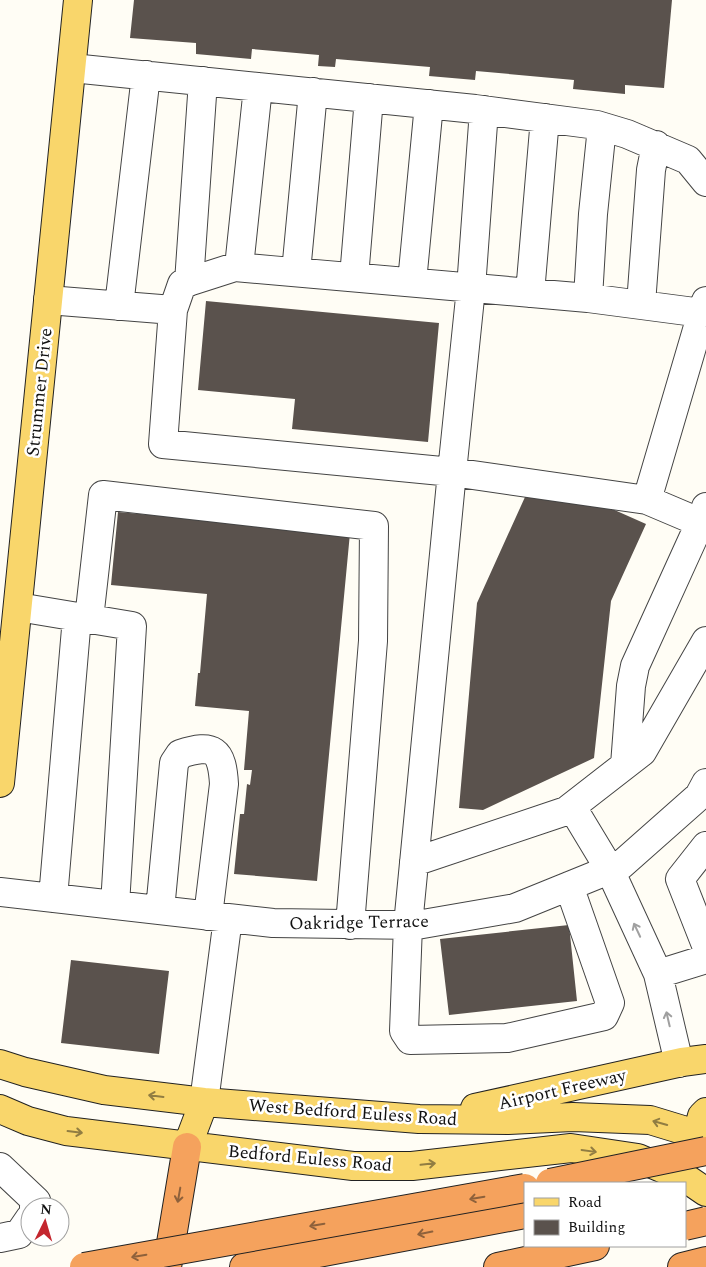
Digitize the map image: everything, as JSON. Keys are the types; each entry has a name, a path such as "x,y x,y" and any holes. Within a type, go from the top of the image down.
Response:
{"highway":[{"path":"553,1182 704,1134"},
{"path":"167,1267 187,1147"},
{"path":"84,1267 524,1188"},
{"path":"244,1267 524,1214"},
{"path":"686,1215 706,1234"},
{"path":"686,1226 706,1221"},
{"path":"498,1267 590,1247"},
{"path":"682,1267 706,1261"}],"main road":[{"name":"Strummer Drive","path":"0,783 78,0"},
{"name":"Airport Freeway","path":"419,1119 499,1104 679,1063 706,1059"},
{"name":"West Bedford Euless Road","path":"0,1064 25,1072 104,1090 204,1102 419,1119 508,1120 572,1117 650,1120 704,1134"},
{"path":"187,1147 204,1102"},
{"name":"Bedford Euless Road","path":"0,1109 28,1121 66,1131 353,1166 412,1166 571,1148 638,1158 696,1185"},
{"path":"696,1185 704,1134"}],"street":[{"path":"72,68 484,110 602,127 656,145 688,160 706,175"},
{"path":"119,306 146,75"},
{"path":"189,282 202,81"},
{"path":"239,267 258,87"},
{"path":"296,272 313,92"},
{"path":"354,277 369,98"},
{"path":"412,282 428,104"},
{"path":"484,110 470,288 408,925 404,1031 410,1040 507,1038 604,1016 610,1003 569,886"},
{"path":"530,293 545,118"},
{"path":"588,298 593,214 602,127"},
{"path":"641,304 650,170 656,145"},
{"path":"625,764 635,666 704,518 647,500 452,472 163,444 173,310 182,284 239,267 641,304 704,307 647,500"},
{"path":"48,300 173,310"},
{"path":"53,898 83,618 103,495 374,526 373,641 350,925"},
{"path":"18,607 132,626 115,905"},
{"path":"414,862 566,811 642,752 706,641"},
{"path":"160,910 174,763 180,754 205,749 214,751 221,758 224,784 218,917 204,1102"},
{"name":"Oakridge Terrace","path":"0,892 273,923 417,925 515,908 622,865 704,793"},
{"path":"572,806 610,870 658,974 679,1063"},
{"path":"706,846 680,879 706,946"},
{"path":"658,974 706,959"},
{"path":"0,1167 32,1197"},
{"path":"0,1238 20,1233"}],"building":[{"path":"134,0 672,0 664,88 625,85 625,94 573,89 574,80 476,71 475,80 429,76 430,67 336,59 335,67 318,66 319,55 252,49 251,59 196,54 196,43 130,38"},
{"path":"206,301 439,323 428,442 292,429 295,399 198,390"},
{"path":"525,497 601,504 646,524 611,601 594,758 483,810 459,808 477,603"},
{"path":"118,512 350,533 317,881 234,874 240,814 244,814 247,784 250,785 252,770 244,770 249,711 195,706 207,594 111,585"},
{"path":"569,925 577,1001 449,1015 440,939"},
{"path":"71,960 169,971 159,1054 61,1043"}]}
